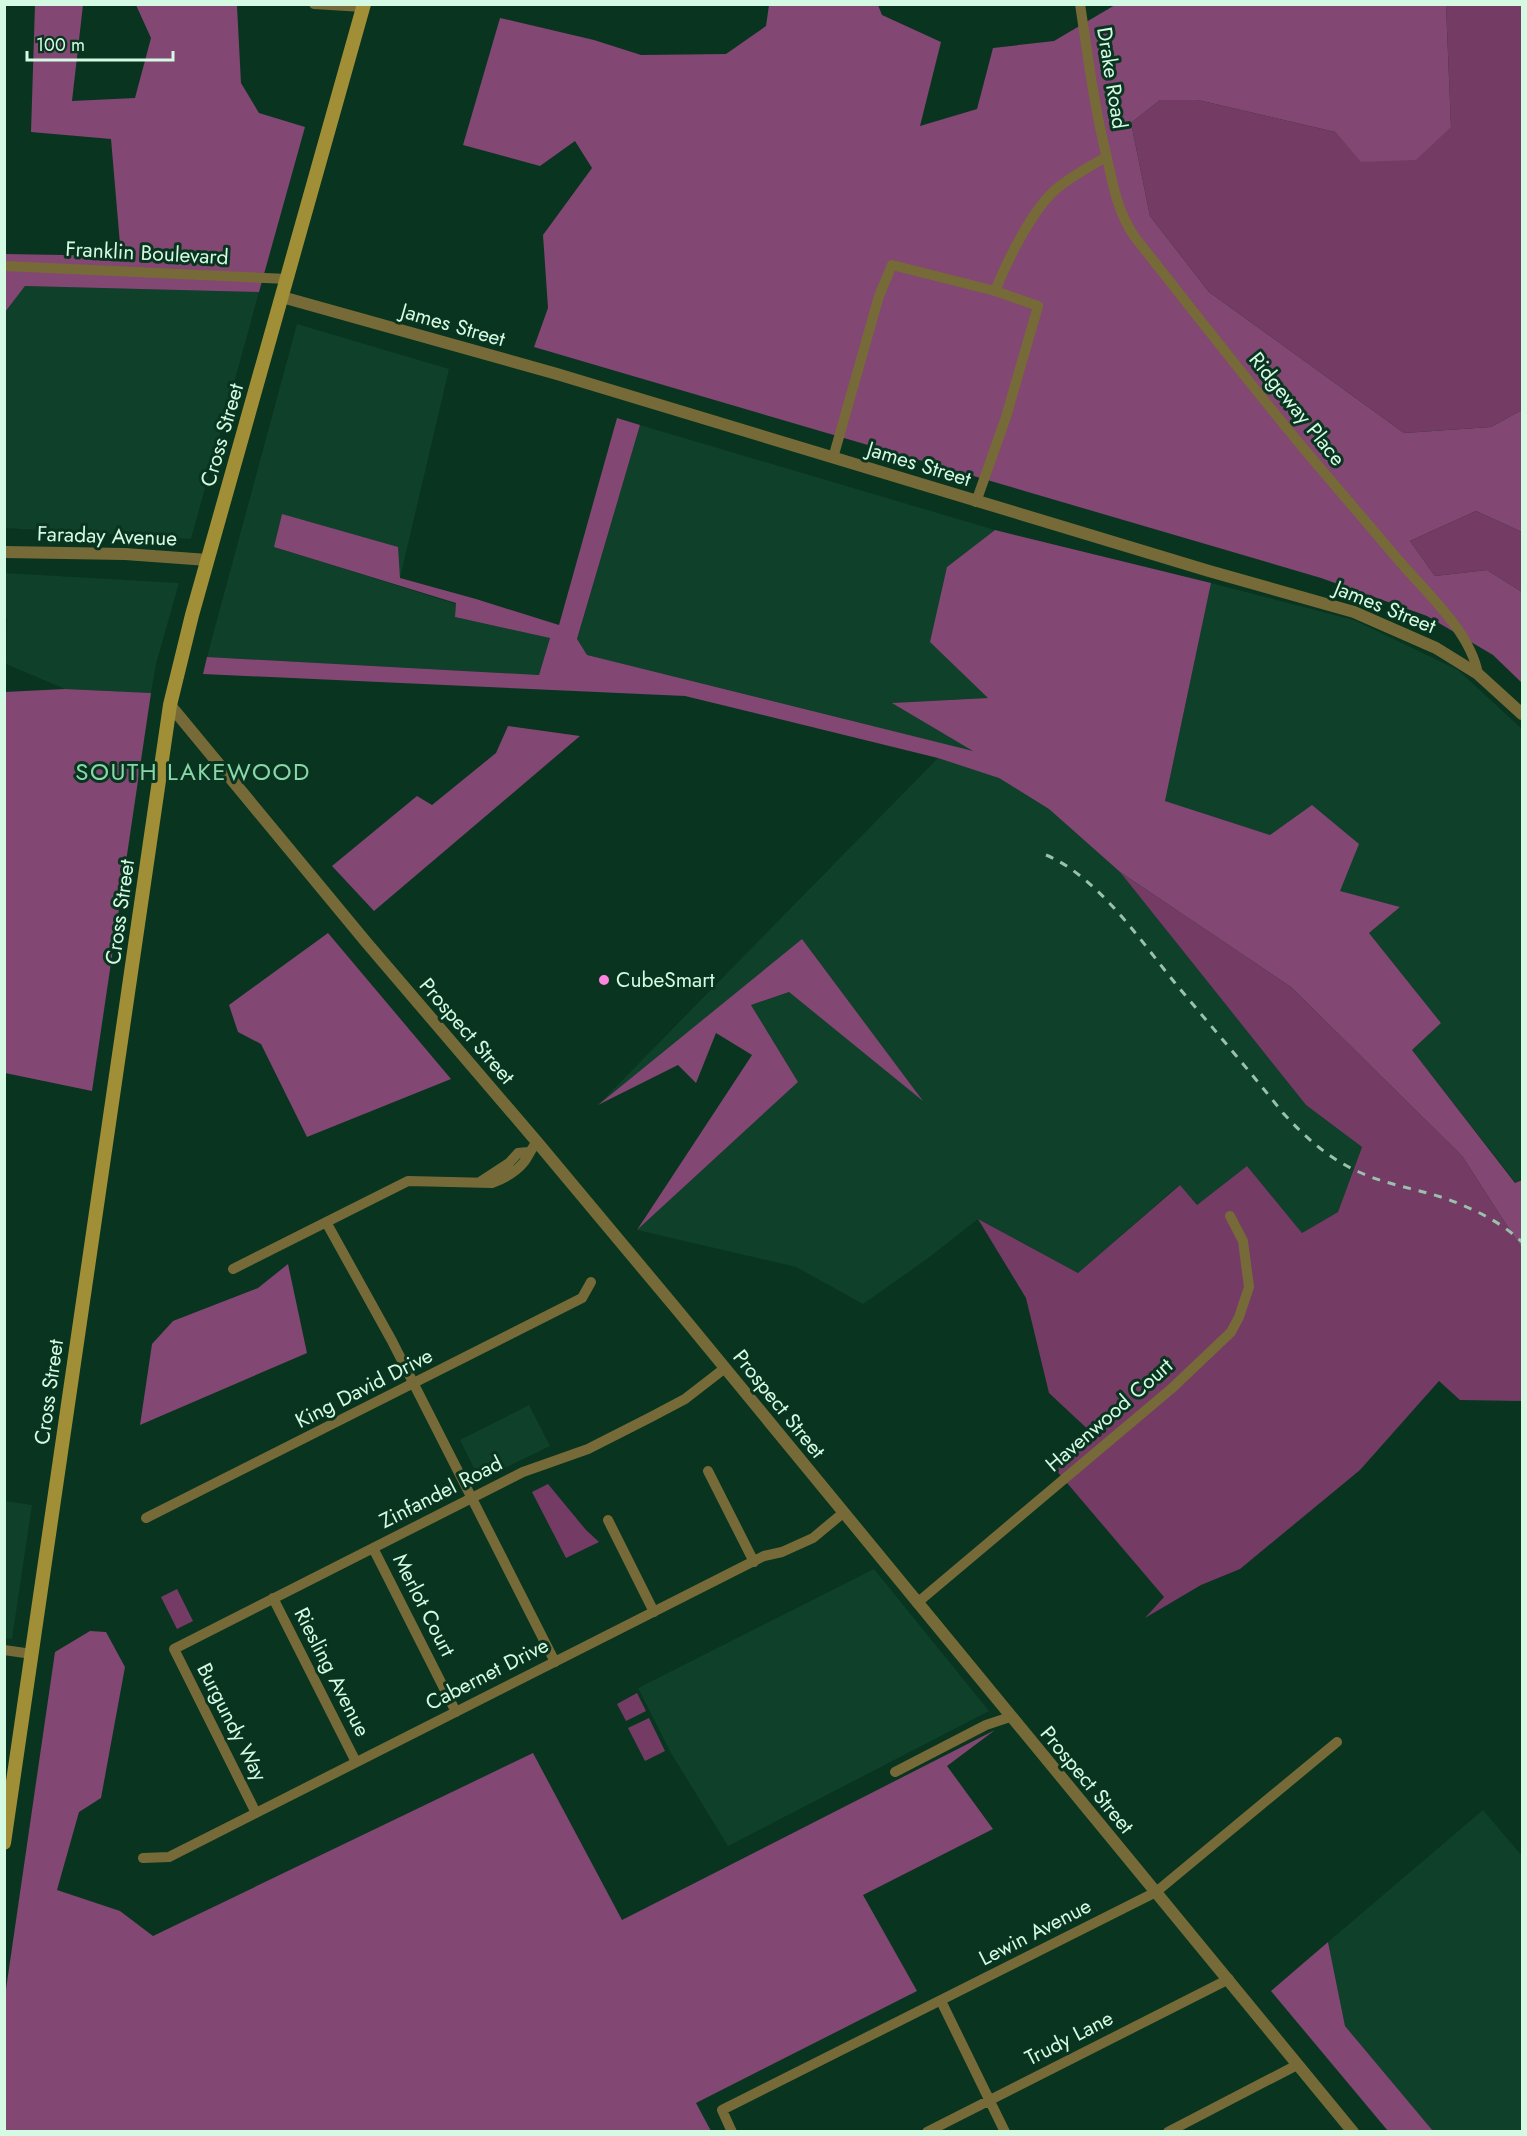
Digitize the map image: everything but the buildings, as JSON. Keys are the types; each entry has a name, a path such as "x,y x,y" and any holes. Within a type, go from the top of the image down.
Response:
{"main road":[{"name":"Cross Street","path":"4,1843 171,705 182,652 363,6"}],"street":[{"path":"314,4 363,6"},
{"name":"Drake Road","path":"1080,4 1095,111 1106,157"},
{"path":"995,291 1018,243 1044,201 1056,189 1106,157"},
{"name":"Ridgeway Place","path":"1106,157 1116,199 1124,220 1134,236 1303,448 1441,609 1469,646 1476,661 1478,674"},
{"path":"833,458 879,296 892,265 995,291 1038,306 1006,417 976,502"},
{"name":"Franklin Boulevard","path":"4,266 287,279"},
{"name":"James Street","path":"282,297 557,374 976,502 1354,612 1436,648 1478,674 1522,714"},
{"name":"Faraday Avenue","path":"4,552 125,554 208,560"},
{"name":"Prospect Street","path":"171,705 533,1147 725,1368 1353,2132"},
{"path":"233,1269 408,1181 492,1183 502,1179 526,1160 533,1147"},
{"name":"Havenwood Court","path":"917,1603 1171,1389 1231,1332 1239,1317 1249,1287 1243,1241 1230,1216"},
{"path":"326,1222 444,1442 555,1662"},
{"name":"King David Drive","path":"147,1518 414,1385 582,1298 591,1282"},
{"name":"Zinfandel Road","path":"174,1649 523,1472 588,1449 651,1417 685,1399 725,1368"},
{"path":"708,1471 754,1562"},
{"name":"Cabernet Drive","path":"143,1858 169,1857 754,1562 813,1538 843,1513"},
{"path":"608,1520 654,1612"},
{"name":"Merlot Court","path":"373,1548 456,1712"},
{"name":"Riesling Avenue","path":"273,1598 356,1762"},
{"name":"Burgundy Way","path":"174,1649 256,1813"},
{"path":"4,1650 32,1654"},
{"path":"896,1772 986,1725 1010,1717"},
{"name":"Lewin Avenue","path":"732,2132 722,2110 1156,1892 1337,1742"},
{"name":"Trudy Lane","path":"927,2132 1228,1979"},
{"path":"941,2001 1005,2132"},
{"path":"1168,2132 1297,2065"}],"shaded area":[{"path":"35,5 83,5 72,101 135,98 151,38 136,5 245,5 237,6 241,83 259,113 305,127 259,292 25,286 5,312 5,254 121,256 111,139 31,132"},
{"path":"769,5 878,5 882,15 941,42 920,126 977,109 993,48 1054,41 1115,5 1446,5 1451,127 1416,160 1361,162 1335,132 1198,100 1160,100 1131,123 1150,216 1209,292 1404,433 1491,427 1522,410 1522,532 1476,511 1410,541 1435,576 1487,570 1522,592 1522,683 1493,655 1427,616 1321,578 534,347 548,308 543,235 592,168 575,141 540,166 463,145 500,18 594,40 641,55 726,54 766,26"},
{"path":"1446,5 1522,5 1522,410 1491,427 1404,433 1209,292 1150,216 1131,123 1160,100 1198,100 1335,132 1362,162 1451,127"},
{"path":"25,286 259,292 191,539 5,528 4,312"},
{"path":"297,324 449,369 400,578 274,547 456,604 455,617 550,638 539,675 207,657"},
{"path":"617,418 640,425 577,639 587,655 973,751 892,703 988,698 930,642 947,567 995,530 1211,583 1165,801 1270,835 1312,805 1359,844 1340,891 1400,907 1369,933 1441,1023 1412,1050 1515,1183 1522,1180 1522,1249 1462,1156 1291,987 1120,872 1049,809 999,778 938,758 685,696 203,674 207,657 539,675 550,638 455,617 456,603 274,547 282,514 398,547 400,578 559,625"},
{"path":"640,425 995,530 947,567 988,698 894,703 976,751 999,778 1049,809 1120,872 1306,1105 1362,1147 1338,1212 1302,1233 1247,1166 1197,1205 1179,1185 1078,1273 978,1219 927,1259 863,1304 796,1267 637,1230 798,1082 751,1005 789,992 921,1099 802,939 598,1105 938,758 587,655 577,640"},
{"path":"1476,511 1522,532 1522,592 1487,570 1435,576 1410,541"},
{"path":"4,573 179,583 156,664 151,693 65,689 6,664 7,618 5,616"},
{"path":"1211,583 1354,620 1458,670 1522,729 1522,1178 1516,1183 1412,1050 1441,1023 1369,933 1400,907 1339,891 1270,835 1165,801"},
{"path":"65,689 151,693 92,1091 5,1073 5,692"},
{"path":"508,726 580,736 374,911 332,866 417,796 432,805 496,753"},
{"path":"1120,872 1291,987 1462,1156 1522,1249 1522,1401 1460,1400 1439,1381 1360,1470 1240,1569 1201,1585 1145,1618 1164,1597 1056,1470 1094,1435 1049,1393 1026,1298 978,1219 1078,1273 1180,1185 1197,1205 1247,1166 1302,1233 1338,1212 1362,1147 1306,1105"},
{"path":"328,933 451,1079 307,1137 261,1044 238,1032 229,1005"},
{"path":"802,939 923,1101 789,992 751,1005 798,1082 637,1230 752,1055 716,1033 696,1083 678,1065 598,1105"},
{"path":"288,1264 307,1353 140,1425 152,1344 173,1321 258,1288"},
{"path":"529,1405 550,1446 480,1480 460,1440"},
{"path":"548,1484 586,1530 599,1542 566,1558 532,1492"},
{"path":"5,1501 32,1505 12,1639 5,1638"},
{"path":"874,1569 989,1711 728,1846 671,1753 638,1688"},
{"path":"177,1589 193,1621 177,1629 161,1597"},
{"path":"90,1631 106,1632 125,1667 101,1798 79,1812 57,1890 120,1911 153,1936 533,1753 622,1920 995,1730 947,1766 993,1829 863,1895 917,1991 696,2103 711,2131 5,2131 5,1996 55,1652"},
{"path":"637,1693 646,1711 626,1721 617,1704"},
{"path":"649,1718 665,1751 645,1761 628,1728"},
{"path":"1483,1810 1522,1856 1522,2131 1433,2131 1345,2026 1328,1942"},
{"path":"1328,1942 1345,2026 1433,2131 1388,2131 1271,1991"}],"railway":[{"path":"1046,855 1083,878 1117,911 1283,1113 1318,1147 1337,1160 1370,1176 1447,1199 1477,1212 1496,1222 1522,1242"}],"place":[{"name":"CubeSmart","path":"604,980"}],"district":[{"name":"SOUTH LAKEWOOD","path":"193,771"}]}
